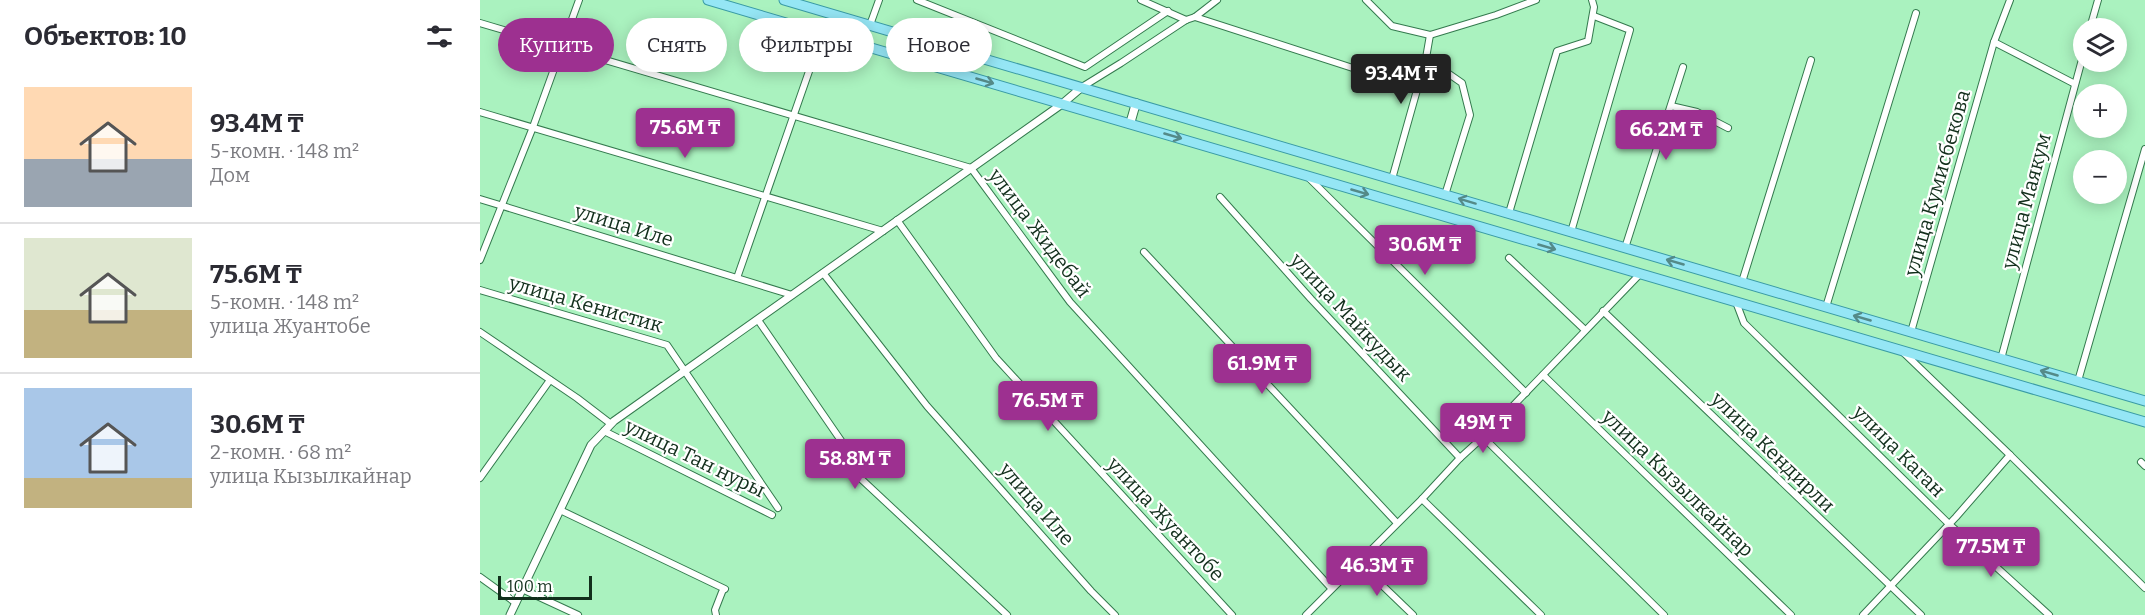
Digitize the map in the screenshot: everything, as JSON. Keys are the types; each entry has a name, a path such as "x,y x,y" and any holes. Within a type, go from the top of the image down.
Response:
{"main road":[{"path":"708,0 768,18"},
{"path":"784,0 846,18"},
{"path":"992,61 2145,401"},
{"path":"953,72 2145,422"},
{"path":"1130,124 1136,103"}],"street":[{"path":"572,18 579,0"},
{"path":"873,18 879,0"},
{"path":"916,0 1084,67 1168,11"},
{"path":"1141,0 1186,20"},
{"path":"510,615 591,445 611,424 1062,104 1082,87 1217,0"},
{"path":"1366,0 1392,27 1430,35 1536,0"},
{"path":"1509,213 1557,51 1588,41 1594,16 1592,0"},
{"name":"улица Кумисбекова","path":"1911,332 1994,42 2010,0"},
{"path":"2093,18 2098,0"},
{"path":"1826,307 1916,13"},
{"path":"1195,16 1362,71"},
{"path":"1571,232 1630,30 1594,16"},
{"name":"улица Жидебай","path":"480,23 498,28"},
{"path":"1392,179 1426,58 1430,35"},
{"path":"1994,42 2075,84"},
{"path":"1426,58 1462,82 1470,115 1445,195"},
{"path":"1742,282 1811,60"},
{"name":"улица Жидебай","path":"614,63 971,168 1070,302 1331,588"},
{"path":"1625,248 1683,67"},
{"path":"480,260 553,72"},
{"path":"737,278 810,72"},
{"name":"улица Маякум","path":"2075,84 2078,72"},
{"name":"улица Маякум","path":"2001,359 2073,91"},
{"path":"1671,106 1697,112 1728,128"},
{"path":"480,112 883,231"},
{"path":"2078,381 2145,149"},
{"path":"1306,176 1526,393"},
{"name":"улица Майкудык","path":"1220,197 1311,299 1460,458"},
{"name":"улица Иле","path":"480,199 792,295"},
{"name":"улица Жуантобе","path":"897,220 996,358 1232,615"},
{"path":"1144,252 1397,523"},
{"path":"1509,258 1585,330"},
{"name":"улица Иле","path":"823,273 927,406 1115,615"},
{"path":"1306,615 1483,437 1640,274"},
{"name":"улица Кенистик","path":"480,290 667,345 778,508"},
{"name":"улица Каган","path":"1736,302 1744,323 1949,524 2049,615"},
{"name":"улица Кендирли","path":"1603,311 1921,615"},
{"path":"758,320 853,459 859,477 1007,615"},
{"name":"улица Тан нуры","path":"480,332 611,424"},
{"path":"1903,352 2145,588"},
{"name":"улица Кызылкайнар","path":"1543,375 1791,615"},
{"path":"480,478 550,380"},
{"name":"улица Тан нуры","path":"604,431 772,515"},
{"path":"1483,437 1664,615"},
{"path":"1863,615 2010,455"},
{"path":"1422,499 1540,615"},
{"path":"560,510 723,590 715,610 716,615"},
{"path":"1358,562 1413,615"},
{"path":"480,577 516,603"},
{"path":"522,589 578,615"}]}
